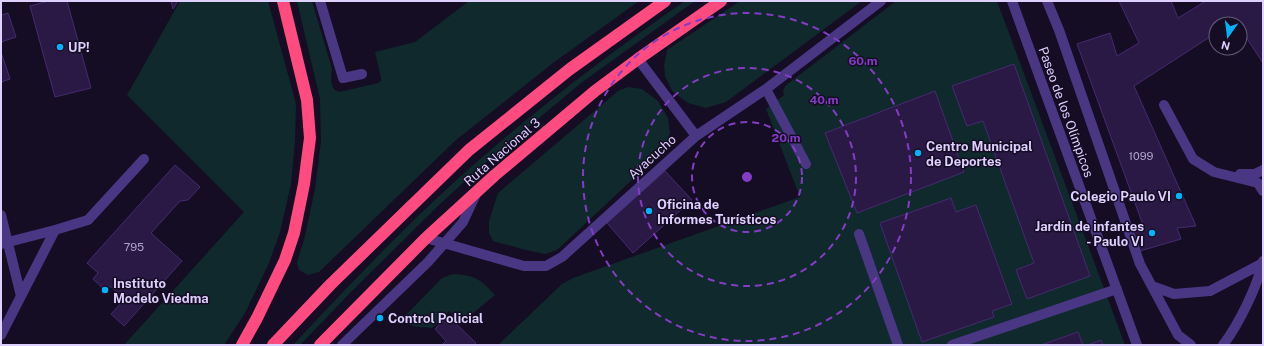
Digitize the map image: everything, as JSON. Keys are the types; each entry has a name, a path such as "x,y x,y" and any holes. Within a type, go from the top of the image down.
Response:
{"highway":[{"path":"242,345 257,318 287,254 294,233 304,184 310,138 308,100 283,1"},
{"name":"Ruta Nacional 3","path":"273,345 331,284 469,150 570,69 665,1"},
{"name":"Ruta Nacional 3","path":"320,345 426,238 478,191 591,94 721,1"}],"street":[{"path":"320,1 343,78 362,74"},
{"name":"Ayacucho","path":"426,238 524,266 546,266 562,257 696,136 766,89 881,1"},
{"name":"Paseo de los Olímpicos","path":"1012,1 1137,345"},
{"path":"1047,1 1059,30 1140,264 1178,335 1191,345"},
{"path":"638,59 696,136"},
{"path":"766,89 806,164"},
{"path":"1164,105 1193,159 1214,172 1258,183 1263,191"},
{"path":"5,243 88,220 144,159"},
{"path":"1223,174 1255,174 1263,170"},
{"path":"342,345 445,244 463,222 478,191"},
{"path":"1,215 5,243 21,296"},
{"path":"1,335 55,230"},
{"path":"859,234 898,345"},
{"path":"1152,286 1174,294 1210,291 1263,262"},
{"path":"1223,345 1230,336 1249,301 1263,262"},
{"path":"952,345 1117,289"}],"green space":[{"path":"180,1 268,1 296,104 295,141 291,184 280,232 269,263 245,313 224,345 124,345 244,212 127,95"},
{"path":"297,1 312,1 332,69 332,86 336,91 340,92 381,81 375,52 415,42 469,1 639,1 553,63 456,140 319,272 308,275 299,270 297,262 304,240 315,189 321,141 320,99"},
{"path":"685,1 695,1 581,83 484,164 441,203 300,345 293,345 400,234 466,171 557,95 620,47"},
{"path":"740,1 862,1 726,102 706,108 688,103 672,91 665,76 664,65 667,50"},
{"name":"Centro Municipal de Deportes","path":"896,1 997,1 1125,345 498,345 562,284 573,278 800,197 766,109 784,95 783,91 785,86"},
{"path":"628,87 642,89 658,101 668,118 670,133 663,151 557,250 545,254 493,241 489,233 489,221 498,193 618,91"},
{"path":"453,274 466,275 477,279 495,295 461,323 449,311 432,328 408,324 404,318 406,315 442,278"}],"building":[{"name":"UP!","path":"48,1 67,1 91,88 55,97 30,6"},
{"path":"171,1 178,1 173,9"},
{"name":"Colegio Paulo VI","path":"1119,1 1171,1 1178,18 1206,1 1263,1 1263,63 1248,40 1248,16 1208,16 1208,38 1134,86 1196,226 1177,228 1181,239 1140,251 1132,229 1143,225 1077,44 1110,33 1117,56 1139,43"},
{"path":"8,13 16,37 1,42 1,15"},
{"path":"1,52 10,79 1,82"},
{"path":"1014,64 1090,276 1027,299 1016,270 1034,263 983,121 967,126 952,86"},
{"path":"935,91 964,172 857,213 825,133"},
{"name":"Instituto Modelo Viedma","path":"175,165 200,187 188,200 180,201 151,233 182,261 124,326 111,314 125,299 110,286 106,291 93,279 98,273 87,263"},
{"name":"Oficina de Informes Turísticos","path":"665,171 692,200 633,253 607,223"},
{"path":"951,198 956,212 976,205 1012,304 992,311 994,317 922,342 880,223"},
{"path":"448,316 476,343 474,345 442,345 446,341 435,329"},
{"path":"1078,332 1083,345 1041,345"},
{"path":"1101,340 1103,345 1088,345"}],"place":[{"name":"UP!","path":"60,47"},
{"name":"Centro Municipal de Deportes","path":"918,153"},
{"name":"Colegio Paulo VI","path":"1179,196"},
{"name":"Oficina de Informes Turísticos","path":"649,211"},
{"name":"Jardín de infantes - Paulo VI","path":"1152,233"},
{"name":"Instituto Modelo Viedma","path":"105,290"},
{"name":"Control Policial","path":"380,318"}]}
